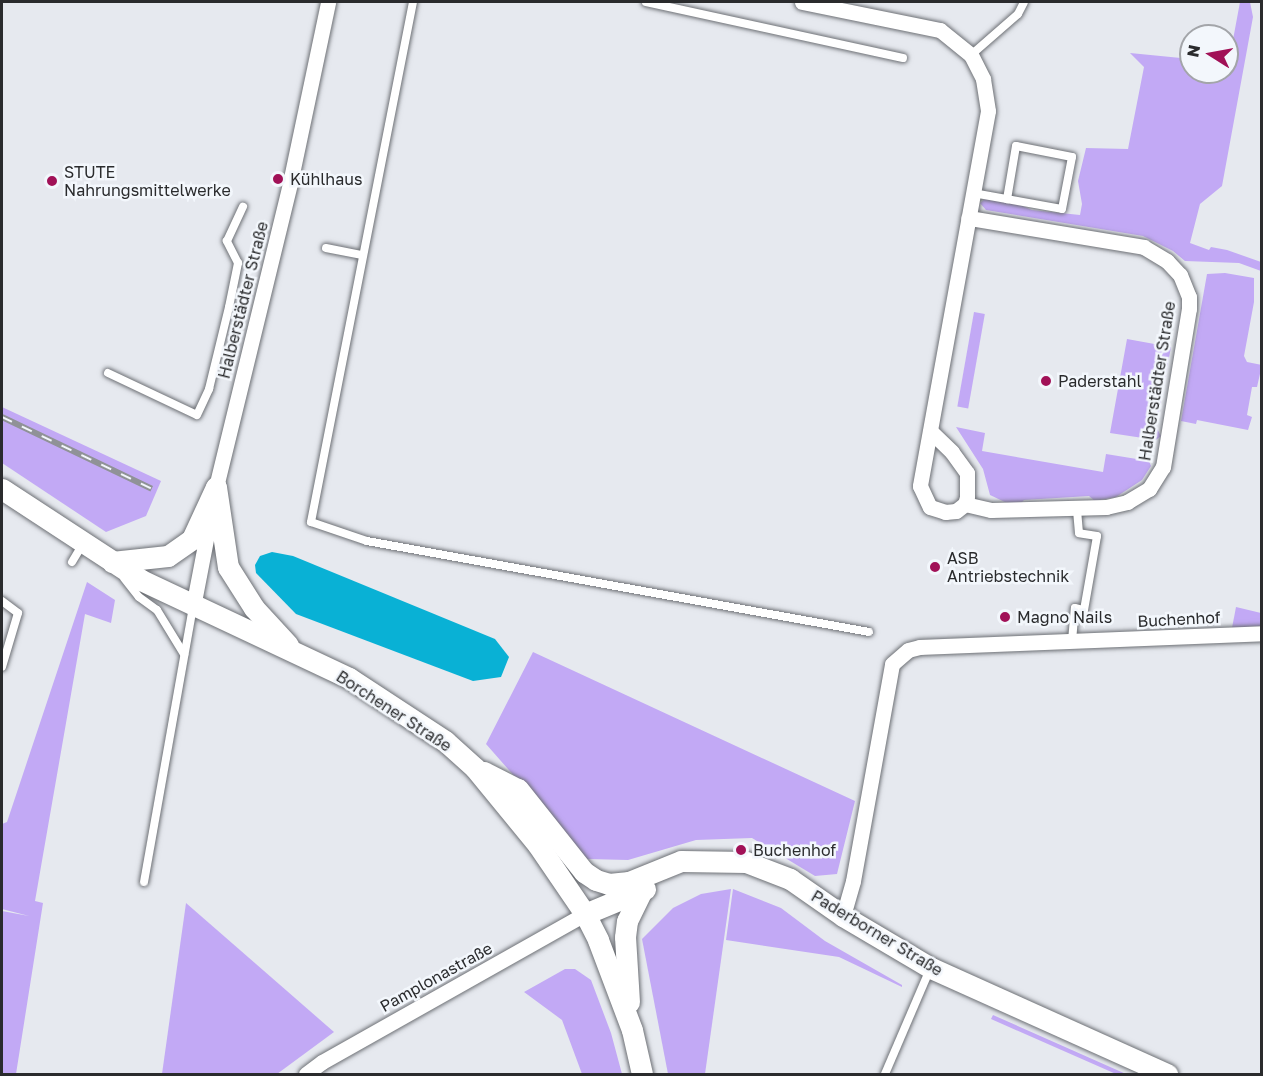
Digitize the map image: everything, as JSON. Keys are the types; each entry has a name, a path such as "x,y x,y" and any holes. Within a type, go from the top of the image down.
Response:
{"main road":[{"path":"112,562 168,556 192,539 216,487"},
{"path":"216,487 228,567 254,608 295,652"},
{"name":"Borchener Straße","path":"2,489 141,580 193,607 350,678 445,741 475,768 538,845 585,914 598,940 632,1030 642,1074"},
{"path":"475,768 518,789 585,872 596,880 609,884 629,882 681,861 700,861"},
{"name":"Paderborner Straße","path":"585,914 642,890 700,861 746,862 790,879 843,916 931,968 1167,1074"},
{"path":"632,1030 625,937 627,921 642,890"}],"street":[{"name":"Halberstädter Straße","path":"193,607 216,487 287,193 328,2"},
{"name":"Halberstädter Straße","path":"802,2 940,30 971,55 983,79 988,111 968,218 930,431 921,473 922,494 930,507 945,512 956,511 965,504 991,510 1077,509 1106,507 1133,500 1149,489 1163,467 1189,309 1185,274 1144,247 968,218"},
{"path":"930,431 952,453 967,473 968,491 965,504"},
{"name":"Buchenhof","path":"843,916 853,881 892,664 908,650 920,647 1071,643 1262,633"},
{"name":"Pamplonastraße","path":"306,1074 332,1056 585,914"}],"lane":[{"path":"413,2 311,522 367,541 869,632"},
{"path":"646,2 903,58"},
{"path":"971,55 1018,14 1024,2"},
{"path":"973,194 1062,209 1072,157 1016,147 1007,199"},
{"path":"108,374 196,415 209,389 229,307 238,263 227,241 243,207"},
{"path":"326,248 362,255"},
{"path":"1071,643 1075,608 1084,610 1097,536 1079,533 1077,509"},
{"path":"72,562 84,543"},
{"path":"112,562 139,597 157,610 184,654"},
{"path":"2,601 18,613 2,668"},
{"path":"144,882 193,607"},
{"path":"885,1074 931,968"}],"shaded area":[{"path":"1240,2 1250,2 1253,17 1222,186 1200,204 1190,243 1209,250 1211,247 1227,250 1261,262 1261,271 1239,263 1185,261 1173,251 1143,236 986,210 980,203 986,198 1018,204 1032,210 1080,215 1082,204 1078,181 1086,148 1128,149 1144,67 1130,53 1179,58 1179,84 1239,84 1239,24 1236,24"},
{"path":"1225,273 1254,278 1254,302 1244,356 1247,362 1262,365 1257,387 1252,387 1247,415 1252,417 1248,430 1197,420 1196,424 1181,421 1207,274"},
{"path":"974,312 985,314 968,408 957,407"},
{"path":"1127,339 1171,347 1156,427 1161,436 1156,440 1110,433"},
{"path":"2,407 161,481 146,516 106,532 2,463"},
{"path":"956,427 985,433 982,451 1103,472 1106,454 1149,461 1151,466 1142,480 1116,497 1095,501 1089,496 1024,500 1018,506 990,495 983,469"},
{"path":"87,582 115,600 111,623 85,614 35,901 43,903 16,1074 2,1074 2,911 29,916 2,909 2,824 7,822"},
{"path":"1236,607 1261,613 1261,626 1232,628"},
{"path":"533,652 855,801 837,874 815,876 752,838 696,840 628,860 587,859 486,744"},
{"path":"731,889 705,1074 668,1074 642,939 673,908 701,894"},
{"path":"733,889 781,908 825,941 902,987 839,957 726,940"},
{"path":"186,903 334,1032 277,1074 162,1074"},
{"path":"565,969 575,969 591,980 611,1033 622,1074 582,1074 562,1020 524,992"},
{"path":"993,1015 1126,1074 1116,1074 991,1019"}],"water":[{"path":"272,552 293,556 495,639 509,657 501,677 473,681 296,614 256,573 255,565 260,556"}],"railway":[{"path":"2,417 152,489"}],"place":[{"name":"Kühlhaus","path":"278,179"},
{"name":"STUTE Nahrungsmittelwerke","path":"52,181"},
{"name":"Paderstahl","path":"1046,381"},
{"name":"ASB Antriebstechnik","path":"935,567"},
{"name":"Magno Nails","path":"1005,617"},
{"name":"Buchenhof","path":"741,850"}]}
